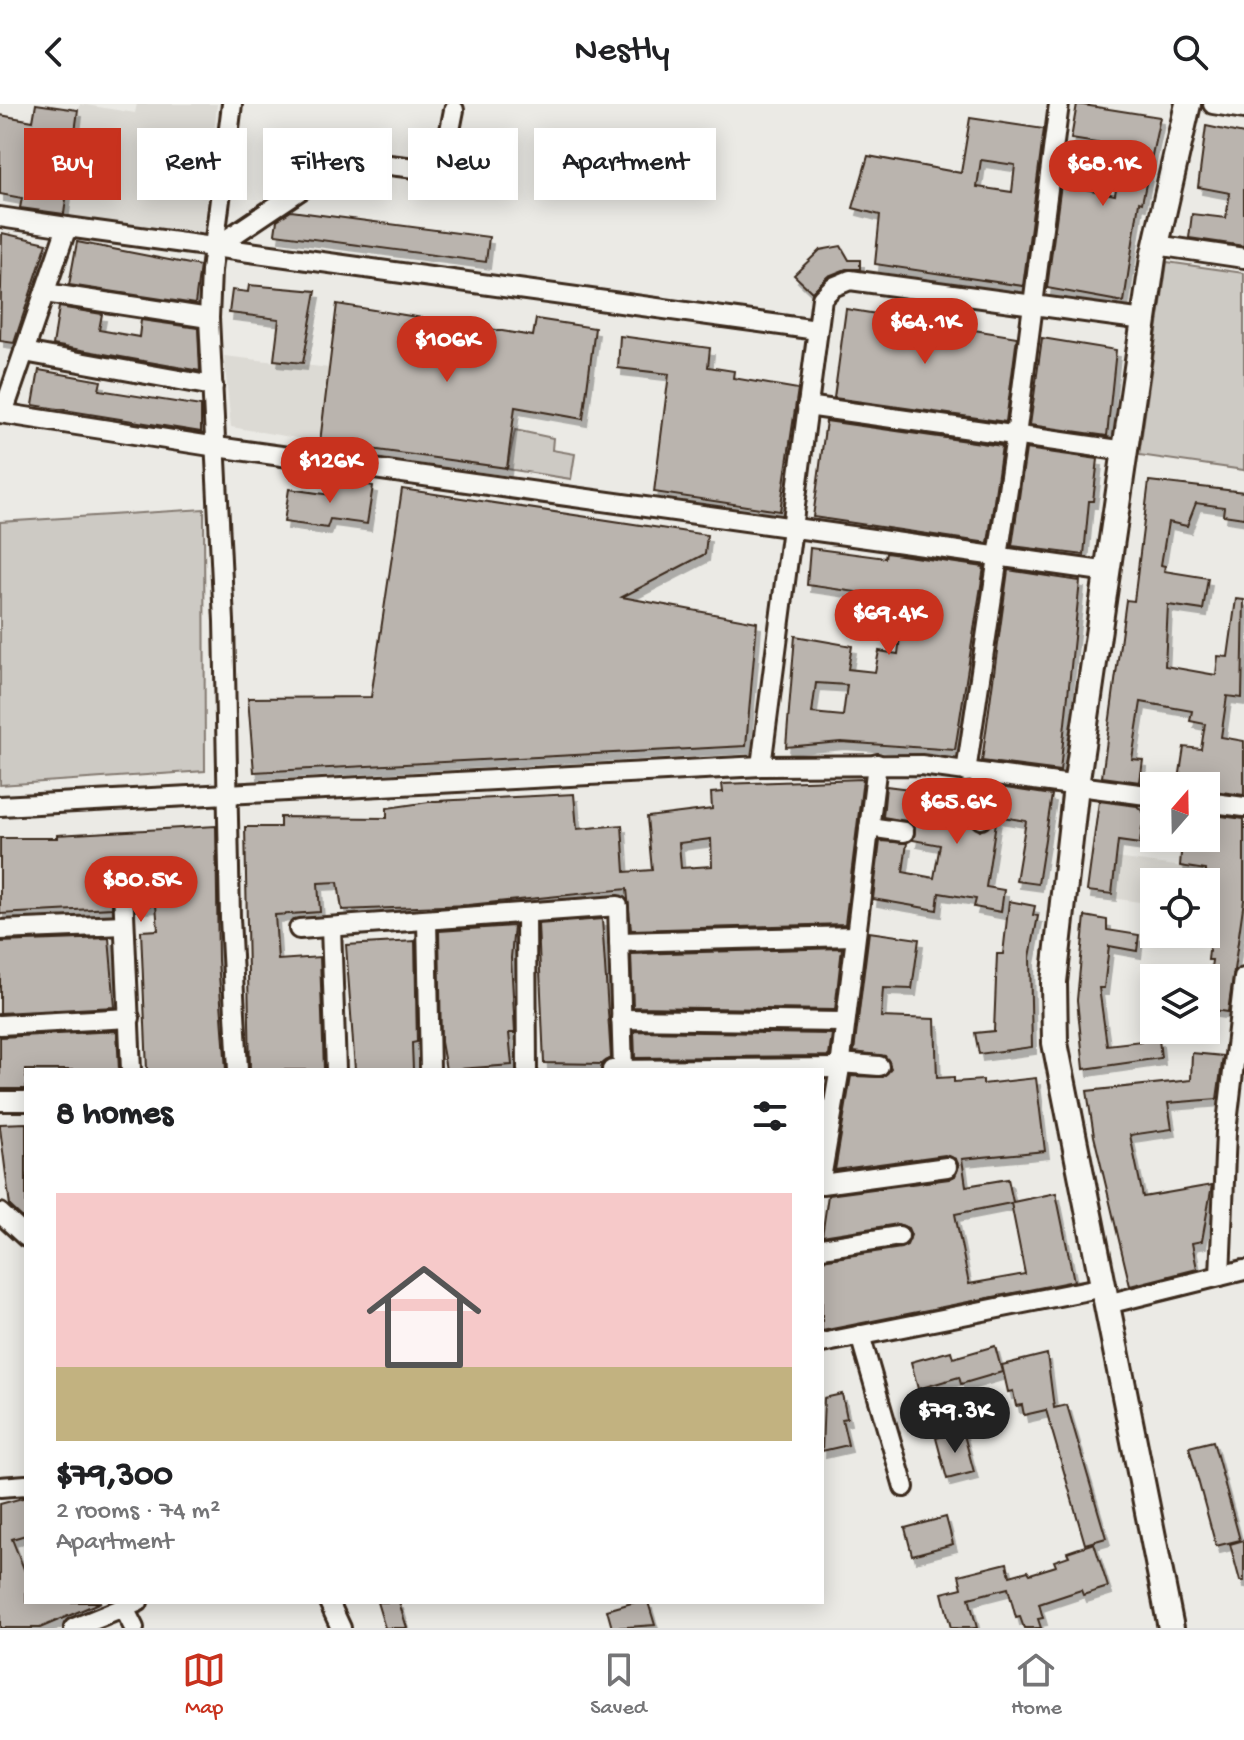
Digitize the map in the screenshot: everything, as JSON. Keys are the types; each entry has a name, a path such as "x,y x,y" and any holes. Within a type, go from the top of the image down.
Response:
{"main road":[{"path":"1171,1628 1055,1043 1054,982 1076,786 1144,320 1156,245 1188,104"}],"street":[{"path":"232,104 214,248 209,318 217,447 238,1068"},
{"path":"966,772 1035,304 1059,104"},
{"path":"1213,104 1244,109"},
{"path":"214,248 345,160 442,171 454,110"},
{"path":"0,217 817,330"},
{"path":"67,227 2,413 217,447 1109,572"},
{"path":"1156,245 1244,258"},
{"path":"761,766 822,298 833,287 850,280 1144,320"},
{"path":"45,293 209,318"},
{"path":"24,352 213,386"},
{"path":"807,406 1126,451"},
{"path":"0,806 761,766 877,764 988,774 1140,794"},
{"path":"824,1150 840,1066 877,764"},
{"path":"981,819 988,774"},
{"path":"1220,804 1244,807"},
{"path":"869,827 904,832"},
{"path":"122,868 131,1068"},
{"path":"299,929 618,906 623,1068"},
{"path":"526,914 527,1068"},
{"path":"427,921 430,1068"},
{"path":"0,930 124,925"},
{"path":"331,927 336,1068"},
{"path":"619,942 854,936"},
{"path":"1220,1276 1226,1132 1244,978"},
{"path":"0,1025 130,1018"},
{"path":"621,1019 843,1022"},
{"path":"732,1068 879,1066"},
{"path":"0,1101 24,1101"},
{"path":"824,1184 947,1167"},
{"path":"0,1213 24,1235"},
{"path":"824,1248 899,1236"},
{"path":"824,1343 1244,1270"},
{"path":"860,1335 904,1487"},
{"path":"0,1487 24,1485"},
{"path":"330,1604 341,1628"},
{"path":"74,1628 98,1610 131,1605 134,1628"}],"shaded area":[{"path":"80,104 135,113 137,104 217,104 215,128 137,128 137,200 207,200 203,240 64,220 67,200 121,200 121,128 77,128"},
{"path":"1167,262 1244,273 1244,470 1139,455"},
{"path":"224,356 330,368 320,442 231,427"},
{"path":"515,430 553,438 552,450 575,454 571,479 507,469"},
{"path":"204,509 205,771 0,785 0,522"},
{"path":"1116,858 1191,868 1140,868 1140,902 1111,898"}],"building":[{"path":"36,104 78,110 76,128 24,128 24,200 66,200 64,214 20,208 22,198 0,194 0,115 33,121"},
{"path":"1077,104 1160,117 1142,203 1139,202 1124,302 1047,288 1061,184 1115,195 1122,147 1071,139"},
{"path":"970,118 1044,129 1023,286 875,264 880,215 853,208 868,156 961,173","holes":["981,160 1015,165 1012,192 977,187"]},
{"path":"1206,126 1244,134 1244,246 1189,238 1192,214 1226,218 1230,193 1198,187"},
{"path":"291,211 489,237 486,262 275,234 277,220"},
{"path":"2,233 47,243 14,343 0,341"},
{"path":"77,242 200,266 195,304 69,285"},
{"path":"841,246 849,260 860,260 860,269 846,269 828,276 812,292 794,275 820,250"},
{"path":"249,285 316,291 303,363 274,360 279,319 229,313 232,290 248,292"},
{"path":"337,304 533,336 536,319 595,328 583,419 515,407 507,468 320,442"},
{"path":"59,307 102,314 99,330 139,337 141,320 198,328 200,371 53,345"},
{"path":"846,309 1017,337 1006,422 834,398"},
{"path":"620,336 710,348 708,367 734,371 733,378 798,389 780,511 654,492 669,374 618,368"},
{"path":"1042,338 1116,350 1107,436 1030,425"},
{"path":"39,370 101,381 99,390 201,406 201,432 33,405"},
{"path":"826,421 1002,446 988,543 813,517"},
{"path":"1026,449 1098,459 1093,501 1089,501 1084,555 1012,546"},
{"path":"334,478 373,486 367,524 330,519 327,528 284,522 289,489 332,495"},
{"path":"1149,481 1244,492 1244,518 1223,515 1224,507 1196,503 1187,526 1168,522 1161,565 1165,566 1164,571 1208,578 1203,610 1168,605 1165,666 1216,675 1218,656 1228,657 1236,599 1244,600 1242,698 1227,696 1221,737 1244,741 1244,795 1220,792 1220,772 1180,772 1184,747 1201,749 1205,724 1190,721 1192,711 1141,702 1132,759 1143,760 1140,782 1102,777 1126,600 1134,601"},
{"path":"402,489 707,535 705,554 622,597 757,622 746,746 254,772 248,698 371,697"},
{"path":"810,548 885,558 886,553 984,567 955,750 841,742 786,747 795,636 852,646 848,669 875,672 879,651 898,654 905,599 807,585","holes":["816,683 847,685 843,716 812,713"]},
{"path":"1008,570 1080,581 1060,771 982,761"},
{"path":"863,779 845,924 631,930 627,889 468,905 342,910 338,882 318,883 320,912 275,915 278,960 320,957 324,1068 250,1068 245,827 280,827 280,817 387,818 387,808 436,801 574,794 577,829 622,825 625,872 652,870 647,817 712,809 711,793 723,792 722,784","holes":["711,839 712,866 681,868 679,843"]},
{"path":"886,786 949,794 950,787 972,789 970,823 980,831 993,822 999,787 1052,795 1038,884 1016,881 1026,821 997,816 986,887 1004,890 1001,912 974,907 976,899 939,893 937,910 873,899 880,841 907,843 903,872 934,878 940,845 913,840 915,828 911,822 883,817"},
{"path":"1099,801 1137,806 1140,809 1140,844 1118,841 1112,894 1087,891"},
{"path":"1220,816 1244,819 1244,900 1228,1012 1220,1011 1220,964 1212,964 1212,960 1208,960 1209,948 1220,948 1220,868 1180,866 1181,852 1220,852"},
{"path":"216,826 218,961 226,1068 147,1068 141,931 158,930 156,905 140,906 138,863 122,856 112,862 112,908 0,914 0,838 57,838 57,835"},
{"path":"1009,901 1035,906 1033,915 1038,916 1030,957 1032,1047 979,1054 975,1033 994,1031 997,954 1003,954"},
{"path":"1085,916 1107,920 1107,930 1139,935 1137,951 1109,946 1104,988 1099,988 1107,1045 1140,1041 1140,1044 1160,1044 1161,1058 1084,1069 1077,1000"},
{"path":"602,919 611,1058 602,1064 544,1063 538,924"},
{"path":"514,926 511,958 515,1033 509,1033 512,1065 446,1068 441,1042 439,931"},
{"path":"869,932 919,939 912,989 883,988 881,1017 935,1019 937,1078 954,1077 954,1082 983,1080 983,1084 1036,1078 1045,1151 962,1159 966,1186 1008,1179 1013,1202 1056,1193 1074,1281 824,1331 824,1260 901,1248 907,1245 911,1235 908,1228 898,1224 824,1236 828,1195 949,1179 955,1176 959,1166 956,1159 945,1155 835,1170 851,1076 883,1077 891,1068 885,1056 854,1052","holes":["1011,1203 1025,1274 969,1284 955,1214"]},
{"path":"109,938 115,1007 0,1013 0,942"},
{"path":"415,941 417,1042 412,1043 413,1068 355,1068 346,945"},
{"path":"842,948 835,1010 633,1007 631,954"},
{"path":"117,1031 119,1068 24,1068 24,1089 0,1089 0,1037"},
{"path":"634,1031 832,1034 829,1056 635,1058"},
{"path":"1192,1053 1223,1056 1217,1099 1168,1103 1172,1129 1130,1135 1143,1197 1212,1185 1202,1241 1192,1243 1197,1269 1130,1286 1094,1136 1087,1091 1191,1080"},
{"path":"24,1123 24,1219 10,1206 0,1124"},
{"path":"995,1346 1002,1372 961,1384 959,1377 918,1389 911,1362 951,1351 953,1358"},
{"path":"1047,1354 1054,1408 1067,1405 1106,1538 1085,1544 1046,1410 1024,1415 1022,1405 1016,1406 1013,1391 1008,1392 1002,1365"},
{"path":"842,1394 847,1418 842,1419 848,1445 824,1451 824,1398"},
{"path":"963,1431 974,1472 947,1479 936,1438"},
{"path":"1213,1441 1240,1540 1216,1546 1189,1447"},
{"path":"24,1498 24,1536 12,1539 24,1569 24,1604 96,1604 40,1628 0,1628 0,1504"},
{"path":"946,1517 953,1544 912,1555 905,1528"},
{"path":"1244,1540 1244,1581 1240,1581 1230,1544"},
{"path":"1094,1543 1108,1587 1083,1595 1081,1590 1039,1604 1043,1618 1038,1619 1041,1628 1024,1628 1020,1617 1016,1618 1008,1588 969,1598 977,1628 951,1628 942,1593 962,1588 959,1575 1007,1563 1010,1576 1028,1571 1030,1574 1056,1566 1054,1561 1069,1556 1067,1552"},
{"path":"378,1604 400,1604 407,1628 385,1628"},
{"path":"628,1604 649,1604 655,1625 612,1628 607,1610"}]}
